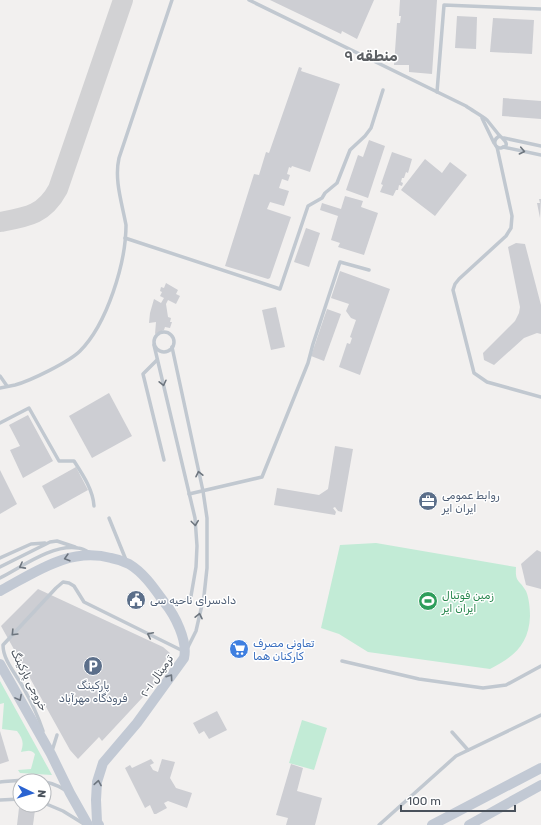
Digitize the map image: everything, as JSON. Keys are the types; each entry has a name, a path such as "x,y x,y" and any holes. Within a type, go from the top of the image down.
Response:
{"main road":[{"name":"ترمینال ۱-۲","path":"0,591 57,561 74,556 98,556 116,559 128,563 149,582 166,604 179,628 185,652 184,658 137,723 104,763 97,782 92,824"},
{"path":"0,664 51,754 70,793 92,824"},
{"path":"432,825 541,768"},
{"path":"469,825 541,785"}],"lane":[{"path":"0,388 16,385 62,364 79,352 102,319 110,302 124,248 126,225 117,179 119,158 172,0"},
{"path":"249,0 466,106 488,121 506,141 506,144 503,147"},
{"path":"437,92 444,5 541,9"},
{"path":"125,238 280,289 308,206 322,198 325,193 337,183 350,150 371,128 383,90"},
{"path":"480,115 496,145 500,148 503,147 541,155"},
{"path":"541,146 502,137 497,137 495,140 512,216 511,228 506,236 459,279 455,284 454,290 474,373 487,382 541,397"},
{"path":"189,494 262,477 308,363 340,262 369,270"},
{"path":"166,604 186,601 191,596 196,567 197,546 195,518 154,345 154,341 158,334 165,332 169,334 173,340 172,347 203,491 207,518 208,546 204,596 196,631 185,652"},
{"path":"154,345 162,352 166,352 172,347"},
{"path":"157,360 143,374 164,460"},
{"path":"0,376 7,386"},
{"path":"0,423 29,408 60,461 74,462 83,474 94,498 94,506"},
{"path":"109,518 128,563"},
{"path":"0,558 31,544 57,541 98,556"},
{"path":"0,567 48,543"},
{"path":"0,578 44,554 59,548 78,548"},
{"name":"خروجی پارکینگ","path":"51,754 37,713 5,656 3,645 63,582 74,586 84,602 185,652"},
{"path":"342,661 419,678 483,688 506,685 541,666"},
{"path":"379,825 456,756 541,715"},
{"path":"452,732 468,750"},
{"path":"51,754 57,735"},
{"path":"0,782 42,780 57,785 70,793"},
{"path":"0,800 12,799"},
{"path":"52,806 92,824"}],"green space":[{"name":"زمین فوتبال ایران ایر","path":"376,543 516,567 517,578 527,594 530,613 527,634 519,648 506,660 490,669 368,652 339,634 321,628 340,545"},
{"path":"0,681 51,773 20,773 18,770 31,769 35,754 30,751 21,752 22,741 21,736 17,731 2,729 4,703 0,704"},
{"path":"302,720 327,728 314,770 289,763"}],"building":[{"path":"270,0 374,0 357,39 342,31 341,34"},
{"path":"400,0 437,0 432,74 409,72 409,65 394,65 397,23 400,23 401,16 399,16"},
{"path":"457,16 477,17 476,49 455,48"},
{"path":"493,18 534,20 532,54 490,52"},
{"path":"299,67 302,68 301,71 340,84 310,172 292,166 291,168 289,167 287,174 290,175 288,181 282,179 279,188 289,191 284,206 270,202 267,209 291,217 270,278 268,279 225,266 254,174 259,175 266,152 269,153"},
{"path":"503,98 541,101 541,119 502,116"},
{"path":"369,140 385,146 368,198 346,190 358,155 363,157"},
{"path":"392,152 412,159 408,173 406,172 404,178 402,178 402,186 399,185 398,190 396,190 393,196 380,192 383,185 381,184"},
{"path":"425,159 442,173 450,162 467,175 435,216 401,190"},
{"path":"345,196 363,201 361,207 378,213 364,255 338,247 340,243 331,240 338,216 320,210 322,203 341,209"},
{"path":"539,199 541,199 540,218 537,203 540,203"},
{"path":"306,228 320,233 309,267 294,262"},
{"path":"516,243 525,244 541,305 541,334 537,333 524,338 494,365 484,360 483,353 515,321 519,313 520,307 508,247"},
{"path":"340,271 390,289 360,375 339,367 347,343 350,344 352,338 350,337 356,320 351,318 346,311 349,304 331,298"},
{"path":"166,283 178,290 176,294 180,296 176,304 168,300 166,304 168,317 171,318 170,322 172,322 170,328 165,327 164,330 155,334 156,322 149,323 150,313 154,299 161,303 164,298 160,296 162,292 160,291 161,287 164,288"},
{"path":"276,307 285,347 271,350 262,310"},
{"path":"327,309 341,314 324,361 311,356"},
{"path":"109,393 132,436 92,458 69,416"},
{"path":"28,415 53,461 23,478 10,450 20,446 9,425"},
{"path":"335,446 353,449 342,512 338,511 335,507 333,508 336,512 335,515 274,505 277,488 319,495 328,489"},
{"path":"76,467 88,490 54,509 42,486"},
{"path":"0,470 17,504 0,514"},
{"path":"537,550 541,552 541,589 526,585 521,564"},
{"name":"پارکینگ فرودگاه مهرآباد","path":"38,589 163,647 170,653 153,680 156,683 102,741 99,737 78,759 70,750 1,626"},
{"path":"217,711 227,730 209,739 204,731 199,734 193,723"},
{"path":"0,731 9,761 0,764"},
{"path":"151,759 154,763 150,765 153,770 158,772 162,759 175,762 170,778 176,788 192,793 187,808 168,801 164,803 167,808 156,814 154,814 150,805 145,808 125,768 130,765 132,768"},
{"path":"291,764 303,768 297,791 322,798 315,825 286,825 288,818 276,815"},
{"path":"18,813 35,813 33,825 17,825"}],"taxiway":[{"path":"0,222 27,216 41,210 53,198 58,189 123,0"}],"place":[{"name":"روابط عمومی ایران ایر","path":"428,501"},
{"name":"دادسرای ناحیه سی","path":"136,600"},
{"name":"زمین فوتبال ایران ایر","path":"428,601"},
{"name":"تعاونی مصرف کارکنان هما","path":"239,649"},
{"name":"پارکینگ فرودگاه مهرآباد","path":"93,666"}],"district":[{"name":"منطقه ۹","path":"371,56"}]}
